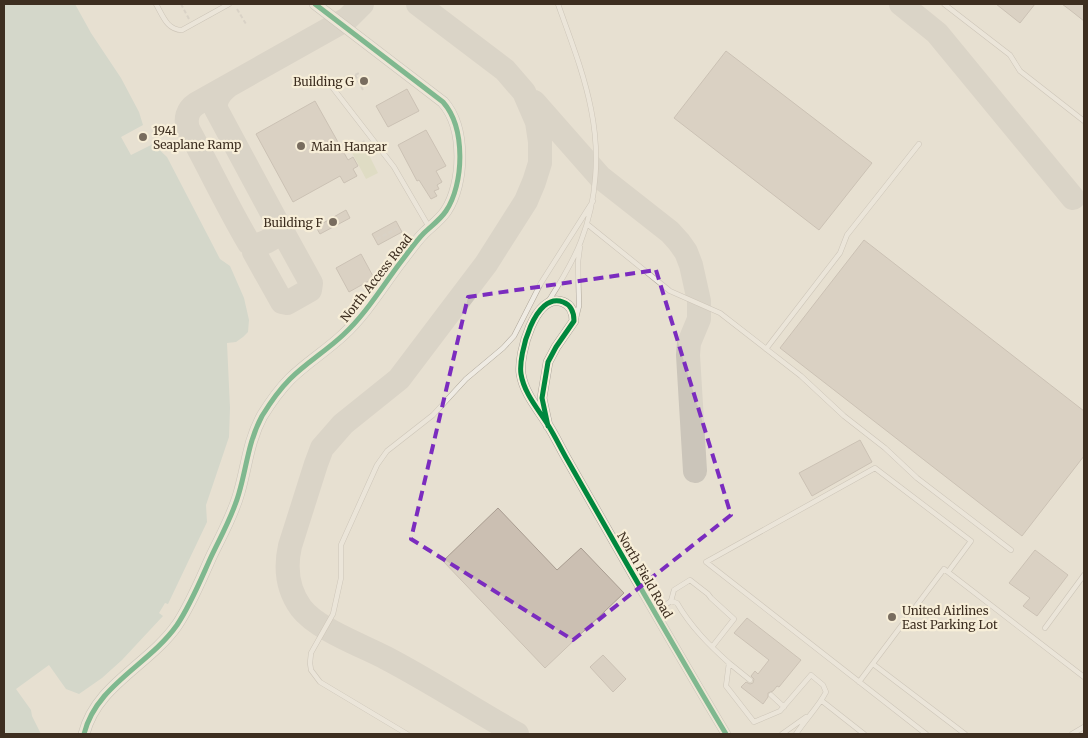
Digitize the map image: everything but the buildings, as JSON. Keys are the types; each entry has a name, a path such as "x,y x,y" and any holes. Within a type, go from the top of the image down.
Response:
{"street":[{"name":"North Access Road","path":"83,734 98,702 120,680 162,644 185,611 233,510 242,482 246,456 251,442 261,419 273,399 289,380 348,330 419,239 444,213 449,205 458,179 459,148 453,116 443,102 315,4"},
{"path":"547,303 557,301 567,304 572,310 574,320"},
{"name":"North Field Road","path":"547,303 538,313 525,341 521,358 521,376 529,395 726,734"},
{"name":"North Field Road","path":"548,426 542,398 548,362 574,320"}],"lane":[{"path":"156,4 168,25 176,30 182,30 229,4"},
{"path":"558,4 582,75 591,109 596,158 592,200 578,262 579,306 578,314 574,320"},
{"path":"944,4 1010,55 1020,71 1084,121"},
{"path":"331,85 394,166 430,228"},
{"path":"766,349 840,253 847,235 919,144"},
{"path":"408,734 320,682 311,670 311,653 333,614 341,578 341,545 377,464 395,445 433,415 466,379 503,348 514,336 541,283 592,200"},
{"path":"587,224 670,291 720,313 801,376 844,416 885,448 917,478 1011,550"},
{"path":"547,303 561,282 581,243"},
{"path":"859,682 971,541 875,468 706,562 859,682 926,734"},
{"path":"946,571 1084,677"},
{"path":"1045,628 1084,575"},
{"path":"671,602 674,590 690,580 734,619 712,647"},
{"path":"654,613 671,602 677,603 688,621 712,647 750,680"},
{"path":"730,663 726,686 754,722 780,711 811,675 823,685 826,692 822,701 809,715 796,734"},
{"path":"873,664 965,734"},
{"path":"770,696 784,707"},
{"path":"822,701 864,734"},
{"path":"782,734 809,715"},
{"path":"1072,734 1084,727"}],"path":[{"path":"181,4 190,20"},
{"path":"237,9 246,24"},
{"path":"331,85 360,74"},
{"path":"355,75 364,92"},
{"path":"344,152 372,137"},
{"path":"378,239 400,227"}],"highlighted area":[{"path":"656,270 731,515 573,640 411,539 468,297"}],"green space":[{"path":"364,145 378,173 366,179 351,151"}],"shaded area":[{"path":"4,4 87,4 257,311 253,335 239,342 231,480 158,634 76,703 72,697 39,721 45,730 40,734 4,734"}],"pier":[{"path":"75,4 90,4 99,17 154,119 160,137 164,137 225,252 232,257 236,264 259,310 260,318 255,336 251,341 241,345 239,430 234,481 225,508 175,610 160,635 143,653 78,705 75,705 71,700 43,721 48,729 44,734 41,734 31,710 16,689 49,665 66,689 79,694 102,678 122,660 163,616 159,613 165,603 168,604 207,522 206,505 229,437 230,408 227,343 236,342 248,332 249,320 244,298 230,266 220,259 167,157 153,144 131,155 121,137 143,125 139,112 121,78 91,33"}],"taxiway":[{"path":"226,88 218,97 216,109 280,228 271,239 262,244 249,243 233,215 188,129 187,118 189,112 196,104 347,19 362,4"},
{"path":"418,4 505,70 524,92 537,122 540,142 540,163 526,201 486,264 399,379 343,424 322,448 290,546 288,562 290,586 301,608 308,616 328,630 386,658 517,734"},
{"path":"901,4 937,33 1073,198"},
{"path":"534,102 600,177 670,232 686,252 699,301 699,319 689,343 688,355 695,471"},
{"path":"256,246 254,252 282,302 287,303 310,290 311,283 279,225"}],"cycle path":[{"path":"84,734 90,717 100,702 111,689 165,639 187,609 234,509 254,435 268,406 290,379 336,341 359,319 418,240 444,214 452,200 459,172 459,141 456,126 443,102 315,4"},
{"path":"548,426 542,398 548,362 574,321 573,312 568,305 563,302 553,301 544,306 530,327 522,353 521,365 521,374 525,388 532,401 544,419 548,425 551,429 646,598 726,734"}],"place":[{"name":"Building G","path":"364,81"},
{"name":"1941 Seaplane Ramp","path":"143,137"},
{"name":"Main Hangar","path":"301,146"},
{"name":"Building F","path":"333,222"},
{"name":"United Airlines East Parking Lot","path":"892,617"}]}
